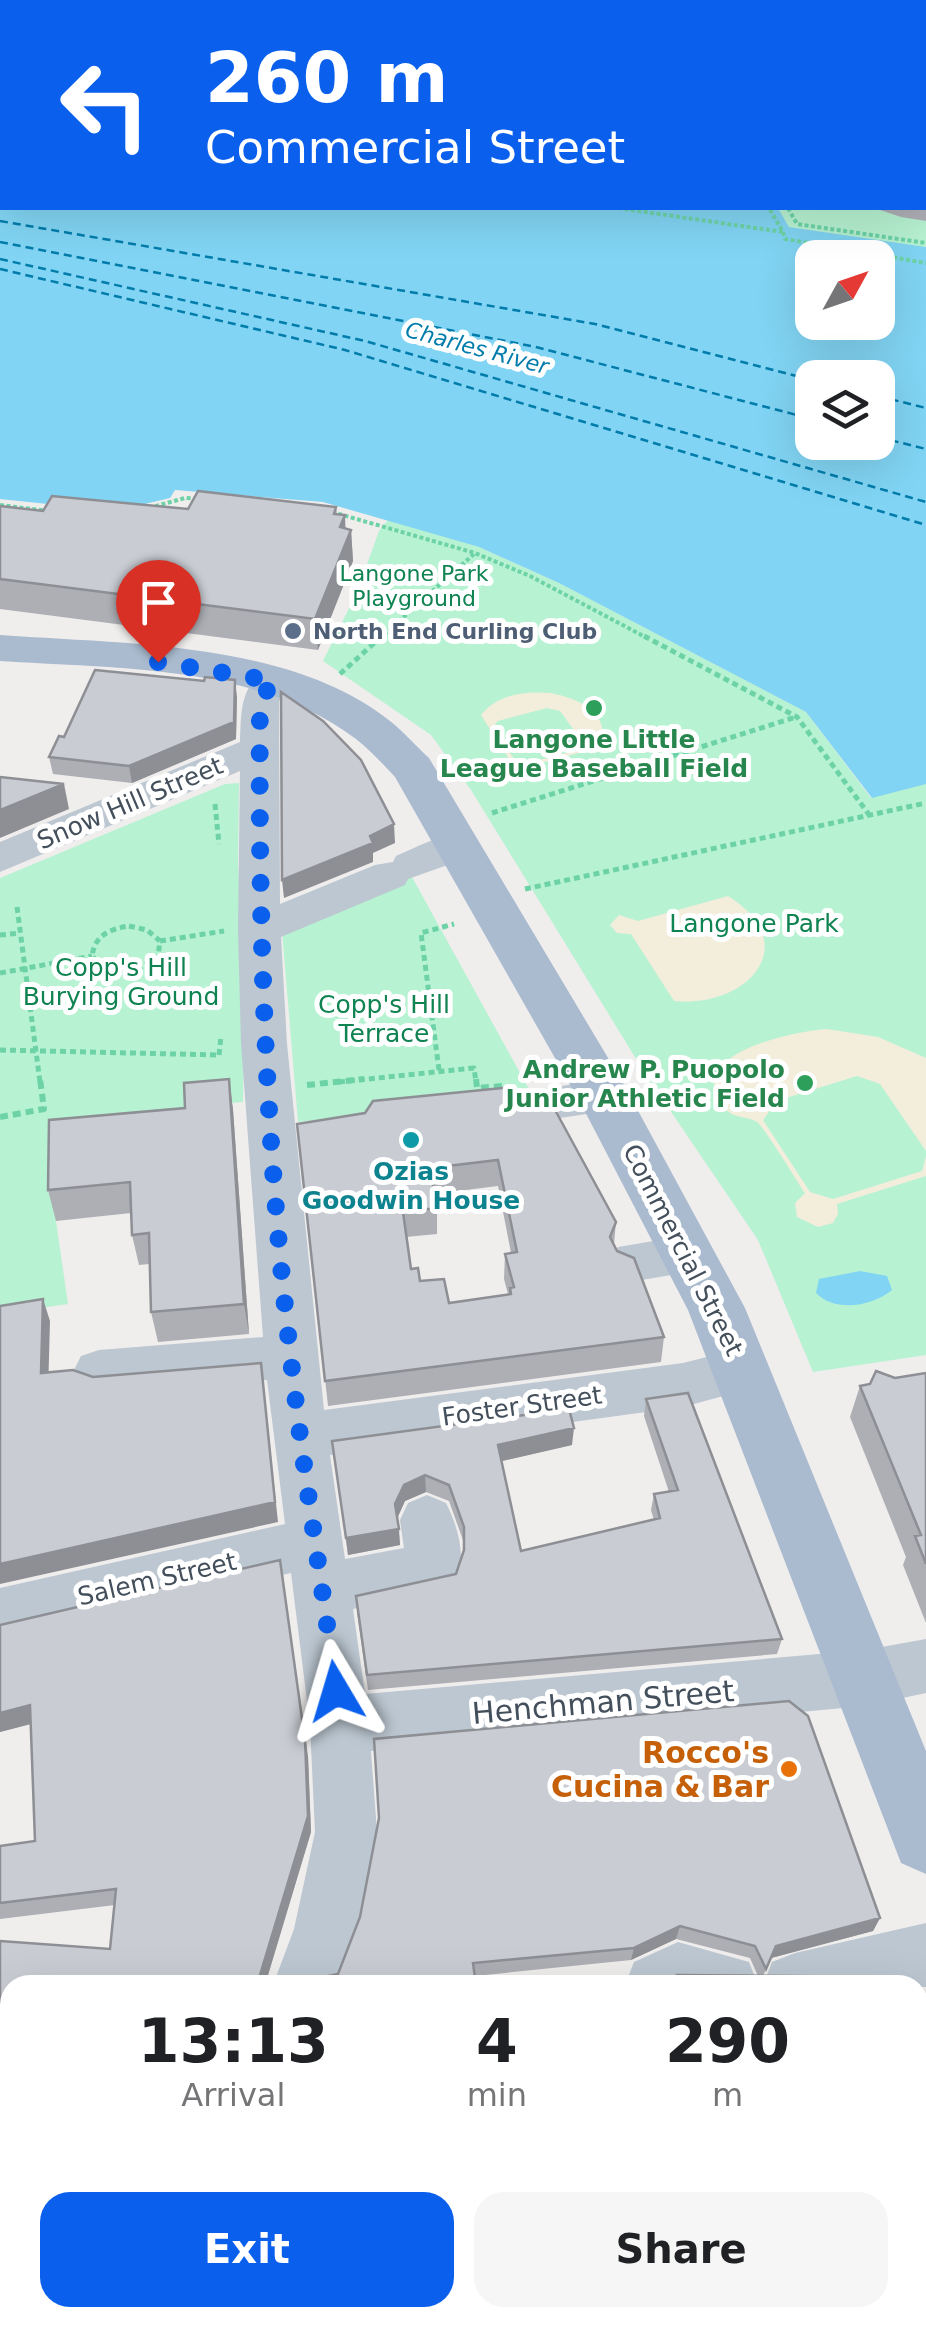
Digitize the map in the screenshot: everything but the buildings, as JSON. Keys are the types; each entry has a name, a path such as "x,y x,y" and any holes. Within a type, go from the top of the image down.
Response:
{"main road":[{"name":"Commercial Street","path":"0,648 202,667 274,681 344,710 394,745 413,768 438,850 604,1097 663,1258 742,1370 926,1838"}],"street":[{"path":"274,681 260,700 260,748 242,930 299,1114 290,1356 340,1726 346,1832 326,1928 308,1975"},
{"name":"Snow Hill Street","path":"0,858 260,748"},
{"path":"68,792 134,800"},
{"path":"242,930 438,850"},
{"path":"533,1104 604,1097"},
{"path":"99,1372 290,1356"},
{"name":"Foster Street","path":"300,1436 590,1413 742,1370"},
{"name":"Salem Street","path":"0,1614 319,1566 431,1544"},
{"name":"Henchman Street","path":"340,1726 866,1678 926,1666"},
{"path":"838,1975 914,1958"}],"path":[{"path":"632,210 782,232"},
{"path":"770,210 785,239 926,263"},
{"path":"789,210 797,224 926,243"},
{"path":"134,512 185,498 204,499"},
{"path":"0,505 63,512"},
{"path":"317,507 475,554 594,608 798,716 870,816"},
{"path":"36,526 46,510"},
{"path":"338,672 475,554"},
{"path":"438,850 798,716"},
{"path":"524,889 926,804"},
{"path":"0,1117 44,1110 16,907"},
{"path":"438,1070 420,933 454,924"},
{"path":"92,956 98,938 118,927 139,926 160,941 242,930"},
{"path":"0,935 20,933"},
{"path":"92,956 104,970 138,972 158,956 160,941"},
{"path":"0,973 92,956"},
{"path":"0,1050 235,1056"},
{"path":"299,1114 438,1070 474,1068 477,1088 487,1087"}],"green space":[{"path":"779,210 926,210 926,248 895,243 895,240 789,227"},
{"name":"Langone Park","path":"388,520 479,547 559,583 806,712 871,798 926,768 926,1355 813,1372 758,1240 646,1075 471,790 431,735 323,661 357,592 379,531"},
{"name":"Copp's Hill Burying Ground","path":"239,783 238,865 245,955 243,1102 200,1106 56,1221 68,1304 0,1314 0,878 225,784"},
{"name":"Copp's Hill Terrace","path":"412,877 535,1100 298,1122 282,931"}],"sand":[{"path":"550,693 581,703 597,716 602,725 601,747 530,766 520,775 507,772 504,765 509,759 481,715 503,698","holes":["547,708 560,711 582,741 577,750 528,763 514,759 493,727 498,721"]},
{"path":"728,896 751,915 763,934 764,953 757,970 743,984 724,995 700,1001 674,1001 631,934 617,933 610,925 619,915 638,921"},
{"path":"827,1029 878,1037 926,1058 926,1151 880,1084 857,1076 770,1103 763,1120 810,1192 833,1199 922,1171 926,1156 926,1176 837,1204 838,1214 833,1223 818,1227 797,1217 795,1203 805,1193 766,1133 757,1122 727,1110 714,1088 718,1072 748,1048 792,1034"}],"water":[{"name":"Charles River","path":"0,210 779,210 789,227 878,240 795,240 795,340 895,340 895,242 926,247 926,784 872,798 806,712 559,583 479,547 323,502 175,490 170,498 115,511 0,499"},
{"path":"860,1271 887,1276 892,1290 875,1300 854,1305 833,1303 816,1293 819,1279"}],"ferry route":[{"path":"0,221 595,324 795,376"},
{"path":"0,242 536,347 795,415"},
{"path":"0,259 365,341 926,502"},
{"path":"0,269 345,350 926,525"},
{"path":"895,400 926,408"},
{"path":"895,441 926,449"}],"place":[{"name":"North End Curling Club","path":"293,631"},
{"name":"Langone Little League Baseball Field","path":"594,708"},
{"name":"Andrew P. Puopolo Junior Athletic Field","path":"805,1083"},
{"name":"Ozias Goodwin House","path":"411,1140"},
{"name":"Rocco's Cucina & Bar","path":"789,1769"}],"route":[{"path":"158,662 274,681 260,700 259,929 264,1044 290,1356 336,1691"}],"park label":[{"name":"Langone Park Playground","path":"414,586"}]}
